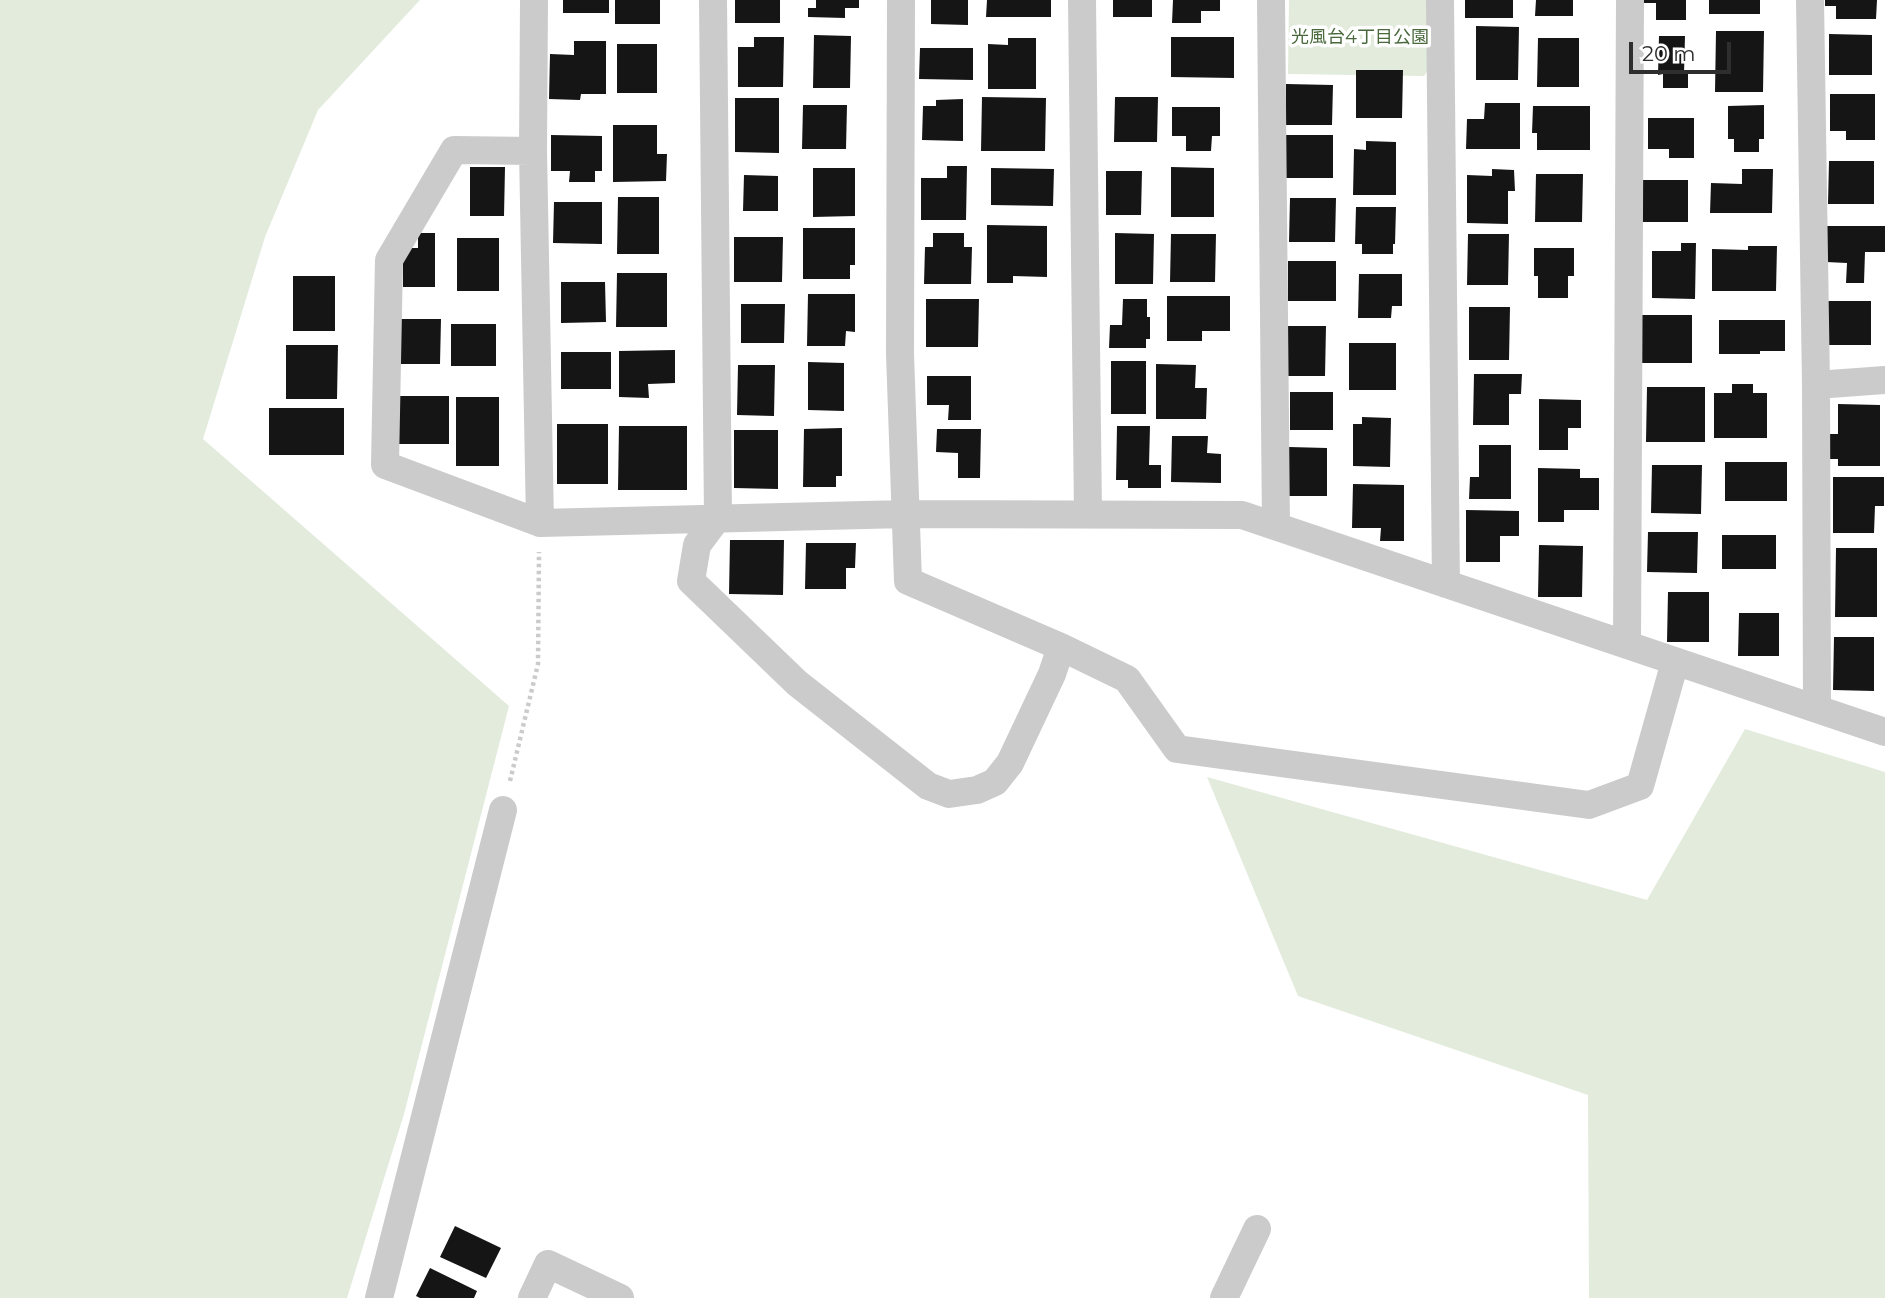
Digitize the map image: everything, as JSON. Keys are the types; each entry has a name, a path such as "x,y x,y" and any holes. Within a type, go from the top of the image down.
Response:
{"street":[{"path":"534,0 533,151 540,523"},
{"path":"713,0 718,517 697,545 691,581 797,683 928,786 949,794 976,790 995,782 1010,763 1052,674 1061,647"},
{"path":"901,0 900,354 908,581 1128,679 1177,749 1589,806 1640,786 1675,662"},
{"path":"1083,0 1088,514"},
{"path":"1271,0 1276,526"},
{"path":"1440,0 1446,584"},
{"path":"1626,645 1630,0"},
{"path":"1810,0 1816,385 1817,709"},
{"path":"533,151 454,150 389,260 385,465 540,523 905,514 1242,515 1885,733"},
{"path":"1816,385 1885,380"},
{"path":"379,1298 503,810"},
{"path":"1223,1298 1257,1229"},
{"path":"532,1298 548,1264 620,1298"}],"path":[{"path":"503,810 538,664 540,523"}],"green space":[{"path":"0,0 420,0 318,110 265,237 203,439 509,706 404,1114 347,1298 0,1298"},
{"name":"光風台4丁目公園","path":"1289,0 1430,0 1432,65 1424,76 1288,74"},
{"path":"1745,729 1885,772 1885,1298 1589,1298 1588,1095 1298,996 1207,777 1647,900"}],"building":[{"path":"563,0 609,0 609,13 563,13"},
{"path":"615,0 660,0 660,24 615,24"},
{"path":"735,0 780,0 780,23 735,23"},
{"path":"816,0 859,0 859,8 845,8 845,18 808,17 808,8 816,8"},
{"path":"931,0 968,0 968,25 931,24"},
{"path":"987,0 1051,0 1051,17 986,17"},
{"path":"1113,0 1152,0 1152,17 1113,17"},
{"path":"1173,0 1220,0 1220,11 1201,11 1201,23 1172,23"},
{"path":"1465,0 1513,0 1513,18 1465,18"},
{"path":"1536,0 1573,0 1573,16 1535,16"},
{"path":"1642,0 1686,0 1686,20 1656,20 1656,3 1642,3"},
{"path":"1709,0 1760,0 1760,14 1709,14"},
{"path":"1825,0 1877,0 1876,19 1836,19 1836,6 1825,6"},
{"path":"1476,26 1519,27 1518,80 1476,80"},
{"path":"1716,31 1764,31 1763,92 1715,92"},
{"path":"1829,34 1872,35 1872,75 1829,75"},
{"path":"814,35 851,36 850,88 813,88"},
{"path":"1659,36 1685,36 1684,74 1688,74 1688,88 1663,88 1663,74 1658,75"},
{"path":"754,37 784,37 783,87 738,87 738,47 754,47"},
{"path":"1171,37 1234,37 1234,78 1171,77"},
{"path":"1008,38 1036,38 1036,89 988,89 988,44 1008,45"},
{"path":"1538,38 1579,38 1579,87 1537,87"},
{"path":"574,41 606,41 606,94 581,94 580,100 549,99 550,54 574,55"},
{"path":"617,44 657,44 657,93 617,93"},
{"path":"920,48 973,48 973,80 919,79"},
{"path":"1356,70 1403,70 1402,118 1356,118"},
{"path":"1286,84 1333,85 1332,125 1286,125"},
{"path":"1830,94 1875,94 1875,140 1846,140 1846,131 1830,131"},
{"path":"982,97 1046,98 1045,151 981,151"},
{"path":"1115,97 1158,97 1157,142 1114,142"},
{"path":"735,98 779,98 779,153 735,152"},
{"path":"963,99 963,141 922,140 923,106 936,106 936,100"},
{"path":"1485,103 1520,103 1520,149 1466,149 1467,119 1484,119"},
{"path":"803,105 847,105 846,149 802,149"},
{"path":"1764,105 1764,139 1759,139 1759,152 1734,152 1734,139 1728,139 1728,106"},
{"path":"1533,106 1590,106 1590,150 1537,150 1537,133 1532,133"},
{"path":"1172,107 1220,107 1220,136 1212,136 1211,151 1186,151 1186,136 1172,136"},
{"path":"1648,118 1694,118 1694,158 1669,158 1669,149 1648,149"},
{"path":"613,125 657,125 657,154 667,154 666,181 613,182"},
{"path":"551,135 602,136 602,171 595,171 595,182 569,182 570,171 551,171"},
{"path":"1285,135 1333,135 1333,178 1285,178"},
{"path":"1366,141 1396,142 1396,195 1353,195 1354,149 1366,150"},
{"path":"1829,161 1874,161 1874,204 1828,204"},
{"path":"947,166 967,166 966,220 921,220 921,178 947,178"},
{"path":"470,167 505,167 504,216 470,216"},
{"path":"1171,167 1214,168 1214,217 1171,217"},
{"path":"813,168 855,168 855,216 813,217"},
{"path":"991,168 1054,169 1053,206 991,205"},
{"path":"1492,169 1514,170 1515,191 1508,191 1508,224 1467,223 1467,175 1492,176"},
{"path":"1742,169 1773,169 1772,213 1710,213 1711,183 1742,184"},
{"path":"1106,171 1142,171 1141,215 1106,215"},
{"path":"1536,174 1583,174 1582,222 1535,222"},
{"path":"744,175 778,176 778,211 743,211"},
{"path":"1642,180 1688,180 1688,222 1641,222"},
{"path":"618,197 659,197 659,254 617,254"},
{"path":"1290,198 1336,198 1335,242 1289,242"},
{"path":"554,202 602,202 602,244 553,243"},
{"path":"1356,207 1396,207 1393,254 1362,254 1362,244 1355,244"},
{"path":"987,225 1047,226 1047,277 1013,276 1013,283 987,283"},
{"path":"1826,226 1885,226 1885,252 1865,252 1864,283 1846,283 1847,263 1826,262"},
{"path":"803,228 855,228 855,265 850,265 850,279 803,279"},
{"path":"418,233 435,233 435,287 403,287 403,248 418,248"},
{"path":"933,233 964,233 964,247 972,247 971,284 924,284 925,247 933,247"},
{"path":"1115,233 1154,234 1153,284 1115,284"},
{"path":"1171,234 1216,234 1215,282 1170,282"},
{"path":"1468,234 1509,234 1508,285 1467,285"},
{"path":"734,237 783,237 782,282 734,282"},
{"path":"457,238 499,238 499,291 457,291"},
{"path":"1681,243 1696,243 1695,299 1652,298 1652,251 1681,251"},
{"path":"1748,246 1777,246 1776,291 1712,291 1712,249 1748,250"},
{"path":"1534,248 1574,248 1574,276 1568,276 1568,298 1538,298 1538,276 1534,276"},
{"path":"1288,261 1336,261 1336,301 1288,301"},
{"path":"617,273 667,273 667,327 616,327"},
{"path":"1359,274 1402,274 1402,306 1392,306 1391,318 1358,318"},
{"path":"293,276 335,276 335,331 293,331"},
{"path":"561,282 605,282 606,322 561,323"},
{"path":"808,294 855,294 855,332 846,331 845,346 807,346"},
{"path":"1167,296 1230,296 1230,331 1202,331 1202,341 1167,341"},
{"path":"926,299 979,299 978,347 926,347"},
{"path":"1123,299 1147,299 1150,339 1146,339 1146,348 1109,348 1110,325 1122,325"},
{"path":"1828,301 1871,301 1871,345 1828,345"},
{"path":"741,304 785,304 784,343 741,343"},
{"path":"1469,307 1510,307 1509,360 1469,360"},
{"path":"1641,315 1692,315 1692,363 1641,363"},
{"path":"398,319 441,319 440,364 398,364"},
{"path":"1719,320 1785,320 1785,351 1719,354"},
{"path":"451,324 496,324 496,366 451,366"},
{"path":"1287,326 1326,326 1325,376 1286,376"},
{"path":"1349,343 1396,343 1396,390 1349,390"},
{"path":"286,345 338,345 337,399 286,399"},
{"path":"675,350 675,383 648,384 649,398 619,397 619,351"},
{"path":"561,352 611,352 611,389 561,389"},
{"path":"1111,361 1146,361 1146,414 1111,414"},
{"path":"808,362 844,363 844,411 808,410"},
{"path":"1156,364 1196,365 1195,388 1207,388 1206,419 1156,419"},
{"path":"738,365 775,365 774,416 737,415"},
{"path":"1474,374 1522,374 1521,394 1509,394 1509,425 1473,425"},
{"path":"927,376 971,376 971,420 948,420 949,405 927,405"},
{"path":"1732,384 1753,384 1753,393 1767,393 1767,438 1714,438 1714,393 1732,393"},
{"path":"1647,387 1705,387 1705,442 1646,442"},
{"path":"1290,392 1333,392 1333,430 1290,430"},
{"path":"399,396 449,396 449,444 399,444"},
{"path":"456,397 499,397 499,466 456,466"},
{"path":"1539,399 1581,400 1581,428 1568,428 1568,450 1539,450"},
{"path":"1838,404 1880,405 1880,466 1838,466 1838,459 1829,459 1830,434 1838,434"},
{"path":"269,408 344,408 344,455 269,455"},
{"path":"1362,417 1391,418 1390,467 1353,466 1353,424 1362,424"},
{"path":"557,424 608,424 608,484 557,484"},
{"path":"619,426 687,426 687,490 618,490"},
{"path":"1117,426 1150,426 1149,465 1161,465 1161,488 1128,488 1128,480 1116,480"},
{"path":"842,428 842,476 836,476 836,487 803,487 804,429"},
{"path":"937,429 981,429 980,478 958,478 958,453 936,452"},
{"path":"734,430 778,430 778,489 734,488"},
{"path":"1172,436 1208,436 1207,453 1221,454 1221,483 1171,482"},
{"path":"1479,445 1511,445 1511,499 1469,499 1470,477 1479,477"},
{"path":"1289,447 1327,448 1327,496 1288,496"},
{"path":"1725,462 1787,462 1787,501 1725,501"},
{"path":"1652,465 1702,465 1701,514 1651,513"},
{"path":"1538,468 1580,469 1580,478 1599,478 1599,510 1564,510 1564,522 1538,522"},
{"path":"1833,477 1884,477 1884,506 1875,506 1874,533 1833,533"},
{"path":"1353,484 1404,485 1404,541 1380,541 1381,528 1352,528"},
{"path":"1466,510 1519,511 1519,536 1500,536 1500,562 1466,562"},
{"path":"1648,532 1698,532 1697,573 1647,572"},
{"path":"1722,535 1776,535 1776,569 1722,569"},
{"path":"730,540 784,540 783,595 729,594"},
{"path":"806,543 856,543 855,568 846,568 846,589 805,589"},
{"path":"1539,545 1583,546 1582,597 1538,597"},
{"path":"1836,548 1877,548 1877,617 1835,617"},
{"path":"1668,592 1709,592 1709,642 1667,642"},
{"path":"1739,613 1779,613 1779,656 1738,656"},
{"path":"1834,637 1874,637 1874,691 1833,690"},
{"path":"455,1226 501,1248 486,1278 440,1257"},
{"path":"430,1268 477,1291 474,1298 416,1296"}]}
